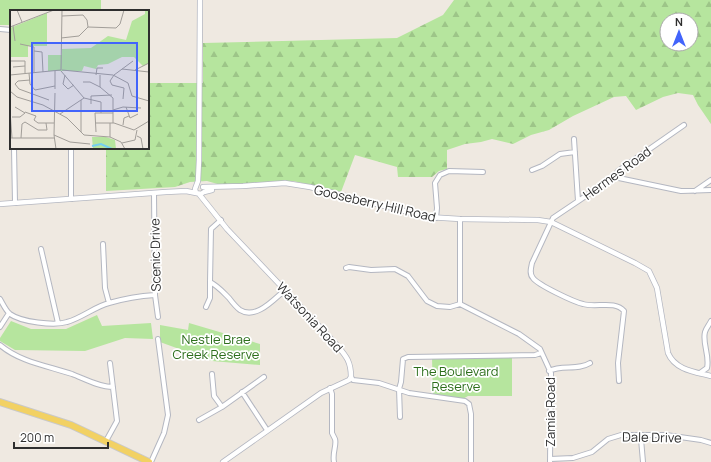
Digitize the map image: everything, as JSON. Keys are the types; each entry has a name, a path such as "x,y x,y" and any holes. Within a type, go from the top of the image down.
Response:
{"main road":[{"path":"0,402 60,420 150,462"}],"street":[{"name":"Watsonia Road","path":"200,0 200,190 204,201 343,353 348,359 351,368 351,377"},
{"path":"0,29 10,30"},
{"name":"Hermes Road","path":"551,222 555,216 614,177 618,171 684,125"},
{"path":"574,139 578,201"},
{"path":"14,149 14,203"},
{"path":"71,149 71,199"},
{"path":"532,170 542,166 560,154 575,152"},
{"path":"436,218 437,208 435,183 440,175 449,171 483,172"},
{"path":"614,177 681,191 711,190"},
{"path":"695,191 711,180"},
{"name":"Gooseberry Hill Road","path":"0,204 166,192 186,192 285,183 302,185 421,216 460,219 538,220 551,222 635,262 648,271 657,288 670,357 680,367 711,376"},
{"name":"Scenic Drive","path":"154,193 155,295 158,317"},
{"path":"346,268 349,267 371,270 395,269 408,276 427,301 437,306 450,307 460,304 460,219"},
{"path":"206,307 210,298 211,229 220,220"},
{"path":"551,222 532,263 530,271 532,278 542,286 583,304 598,306 621,306 624,311 624,317 618,363 619,381"},
{"path":"103,244 105,288 108,303"},
{"path":"41,249 58,323"},
{"path":"210,282 240,310 246,312 254,312 265,308 285,290"},
{"path":"0,299 9,313 17,318 31,322 58,323 72,321 108,303 155,295"},
{"name":"Zamia Road","path":"460,304 518,334 536,346 542,353 551,373 550,460"},
{"path":"0,327 9,313"},
{"path":"700,373 707,368 708,361 705,332 711,321"},
{"path":"150,462 163,437 168,415 158,339"},
{"path":"0,345 7,351 34,363 70,374 104,387 113,387"},
{"path":"400,417 399,389 403,359 408,357 535,355 542,353"},
{"path":"106,441 117,421 110,363"},
{"path":"550,371 556,368 579,368 590,363"},
{"path":"212,374 214,396 222,407"},
{"path":"199,420 222,407 264,377"},
{"path":"223,462 311,400 330,388 345,382 351,377 357,381 379,384 409,393 465,401 469,404 471,414 471,462"},
{"path":"330,388 332,394 332,433 336,446 333,456 334,462"},
{"path":"242,392 267,430"},
{"name":"Dale Drive","path":"550,460 572,458 592,452 608,439 621,435 666,435 711,442"},
{"path":"638,435 641,439 643,462"}],"green space":[{"path":"0,0 101,0 101,10 10,10 10,25 0,25"},
{"path":"454,0 711,0 711,124 693,95 678,93 663,97 636,110 626,96 614,97 573,116 549,130 531,135 513,144 492,139 465,144 447,150 447,169 439,171 432,177 398,177 397,167 355,155 341,192 293,181 221,185 207,181 190,182 175,187 106,191 106,149 149,149 149,83 203,83 203,43 397,38 443,15"},
{"path":"97,315 102,326 151,323 153,339 125,338 85,351 15,350 0,341 0,338 11,321 31,329 66,329"},
{"name":"Nestle Brae Creek Reserve","path":"189,323 260,344 260,365 212,361 160,342 160,325 188,330"},
{"name":"The Boulevard Reserve","path":"512,355 512,396 468,396 461,400 433,397 432,357"}]}
